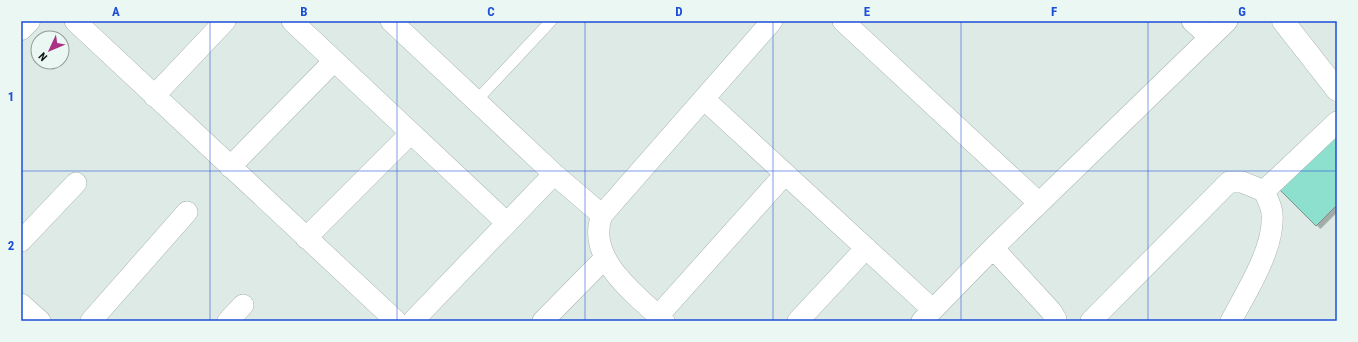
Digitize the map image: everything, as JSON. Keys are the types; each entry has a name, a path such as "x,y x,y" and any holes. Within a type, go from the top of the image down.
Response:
{"main road":[{"path":"21,29 29,21"},
{"path":"1283,21 1336,85"}],"street":[{"path":"75,21 396,321"},
{"path":"154,96 225,21"},
{"path":"292,21 507,223"},
{"path":"391,21 554,174 602,215"},
{"path":"772,21 602,215 598,226 598,238 605,258 615,274 661,318 785,174"},
{"path":"843,21 1039,203"},
{"path":"1192,21 1210,37"},
{"path":"704,99 866,248 927,315 993,248 1227,21"},
{"path":"230,166 334,61"},
{"path":"1264,191 1337,122"},
{"path":"306,238 411,133"},
{"path":"413,321 554,174"},
{"path":"1092,321 1229,182 1242,182 1264,191 1272,214 1270,236 1260,262 1231,321"},
{"path":"21,241 76,183"},
{"path":"91,321 187,212"},
{"path":"798,321 866,248"},
{"path":"993,248 1051,311 1056,321"},
{"path":"543,321 605,258"},
{"path":"21,304 40,321"},
{"path":"228,321 244,305"}],"lane":[{"path":"476,101 551,21"}],"building":[{"path":"1337,125 1337,205 1316,226 1275,185"}]}
